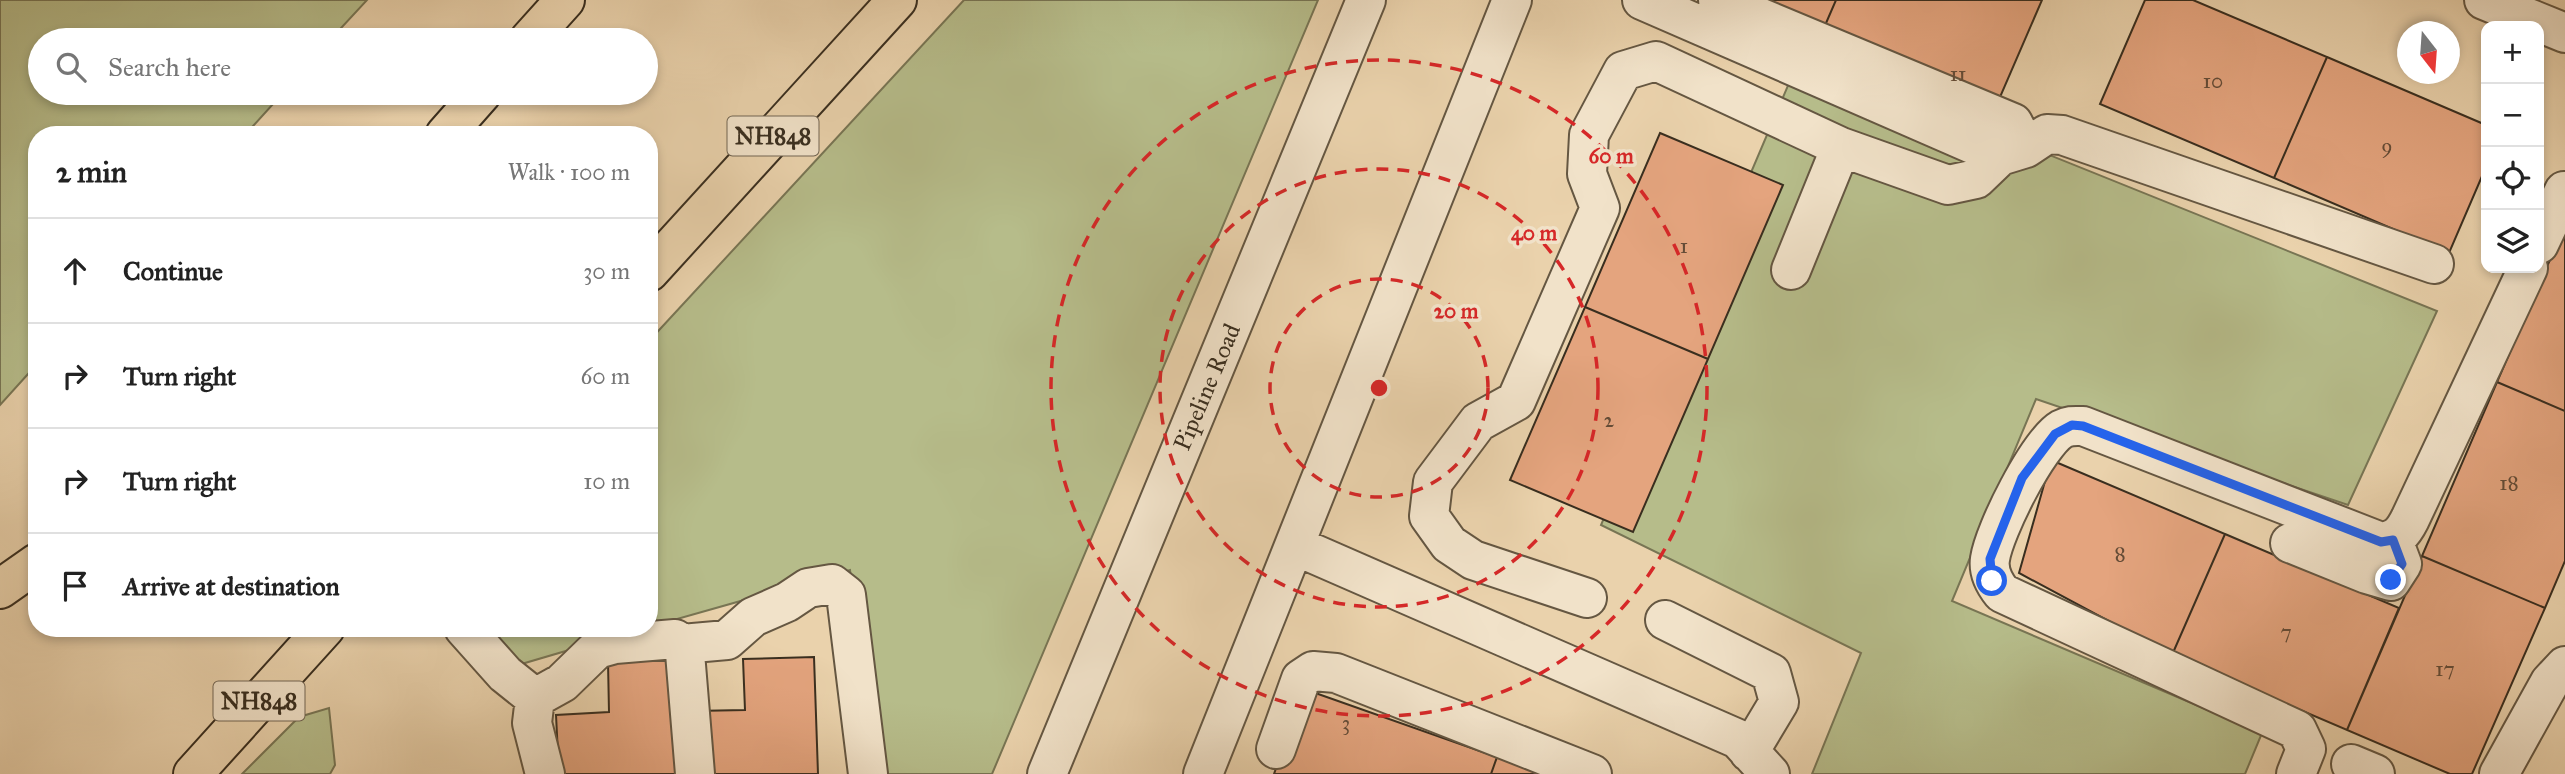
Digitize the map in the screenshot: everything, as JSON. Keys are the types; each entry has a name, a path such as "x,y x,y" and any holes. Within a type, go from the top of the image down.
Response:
{"highway":[{"path":"540,28 565,0"},
{"name":"NH848","path":"658,262 897,0"},
{"path":"453,126 471,105"},
{"path":"0,589 28,569"},
{"name":"NH848","path":"193,774 317,637"}],"street":[{"name":"Pipeline Road","path":"1047,774 1366,0"},
{"path":"1203,774 1512,0"},
{"path":"1642,0 2013,152"},
{"path":"1718,0 2013,123 2013,152"},
{"path":"2484,0 2565,33"},
{"path":"1587,598 1473,560 1450,544 1429,516 1433,482 1478,422 1516,401 1600,208 1587,174 1590,135 1623,71 1656,61 1841,147 1948,186 1976,179 2013,152 2047,134 2062,135 2434,264"},
{"path":"1791,270 1841,147"},
{"path":"2544,233 2564,191"},
{"path":"2296,774 2306,749 2297,730 2002,593 1992,581 1990,559 2022,478 2055,434 2072,425 2083,426 2381,542 2393,540 2405,530 2526,273"},
{"path":"2290,543 2367,575 2391,580 2402,564 2393,540"},
{"path":"1296,546 1738,739 1759,763"},
{"path":"535,698 562,683 597,649 615,644 675,639 682,644 727,640 753,617 787,602 807,588 832,584 846,595 868,774"},
{"path":"1665,620 1771,673 1779,702 1759,763"},
{"path":"472,637 505,674 535,698"},
{"path":"682,644 695,774"},
{"path":"2499,774 2550,682 2565,666"},
{"path":"1223,727 1271,761 1301,679 1313,671 1336,673 1592,774"},
{"path":"535,698 533,723 545,774"}],"green space":[{"path":"0,0 367,0 341,28 28,28 28,105 272,105 253,126 28,126 28,374 0,405"},
{"path":"964,0 1318,0 992,774 877,774 850,570 658,624 658,331"},
{"path":"1801,55 2437,311 2348,505 2036,399 1952,601 2262,733 2245,774 1812,774 1861,653 1601,525"},
{"path":"492,637 613,637 518,665"},
{"path":"329,708 335,765 330,774 242,774 299,717"}],"building":[{"path":"1734,0 1836,0 1820,37"},
{"path":"1836,0 2042,0 1994,111 1820,37"},
{"path":"2145,0 2193,0 2327,57 2274,178 2100,104"},
{"path":"2327,57 2481,123 2481,179 2449,253 2274,178"},
{"path":"1660,133 1783,185 1708,359 1585,307"},
{"path":"2565,225 2565,411 2497,382"},
{"path":"1585,307 1708,359 1633,532 1510,480"},
{"path":"2497,382 2565,411 2565,561 2545,608 2422,556"},
{"path":"2051,460 2225,534 2172,655 2019,573"},
{"path":"2225,534 2399,608 2347,730 2172,655"},
{"path":"2422,556 2545,608 2472,774 2450,774 2347,730"},
{"path":"814,657 818,774 700,774 694,711 745,710 743,659"},
{"path":"679,659 682,774 559,774 556,715 609,712 608,662"},
{"path":"1304,689 1497,757 1491,774 1274,774"},
{"path":"1497,757 1543,774 1491,774"}],"route":[{"path":"1992,581 1990,559 2022,478 2055,434 2072,425 2083,426 2381,542 2393,540 2402,564 2391,580"}]}
